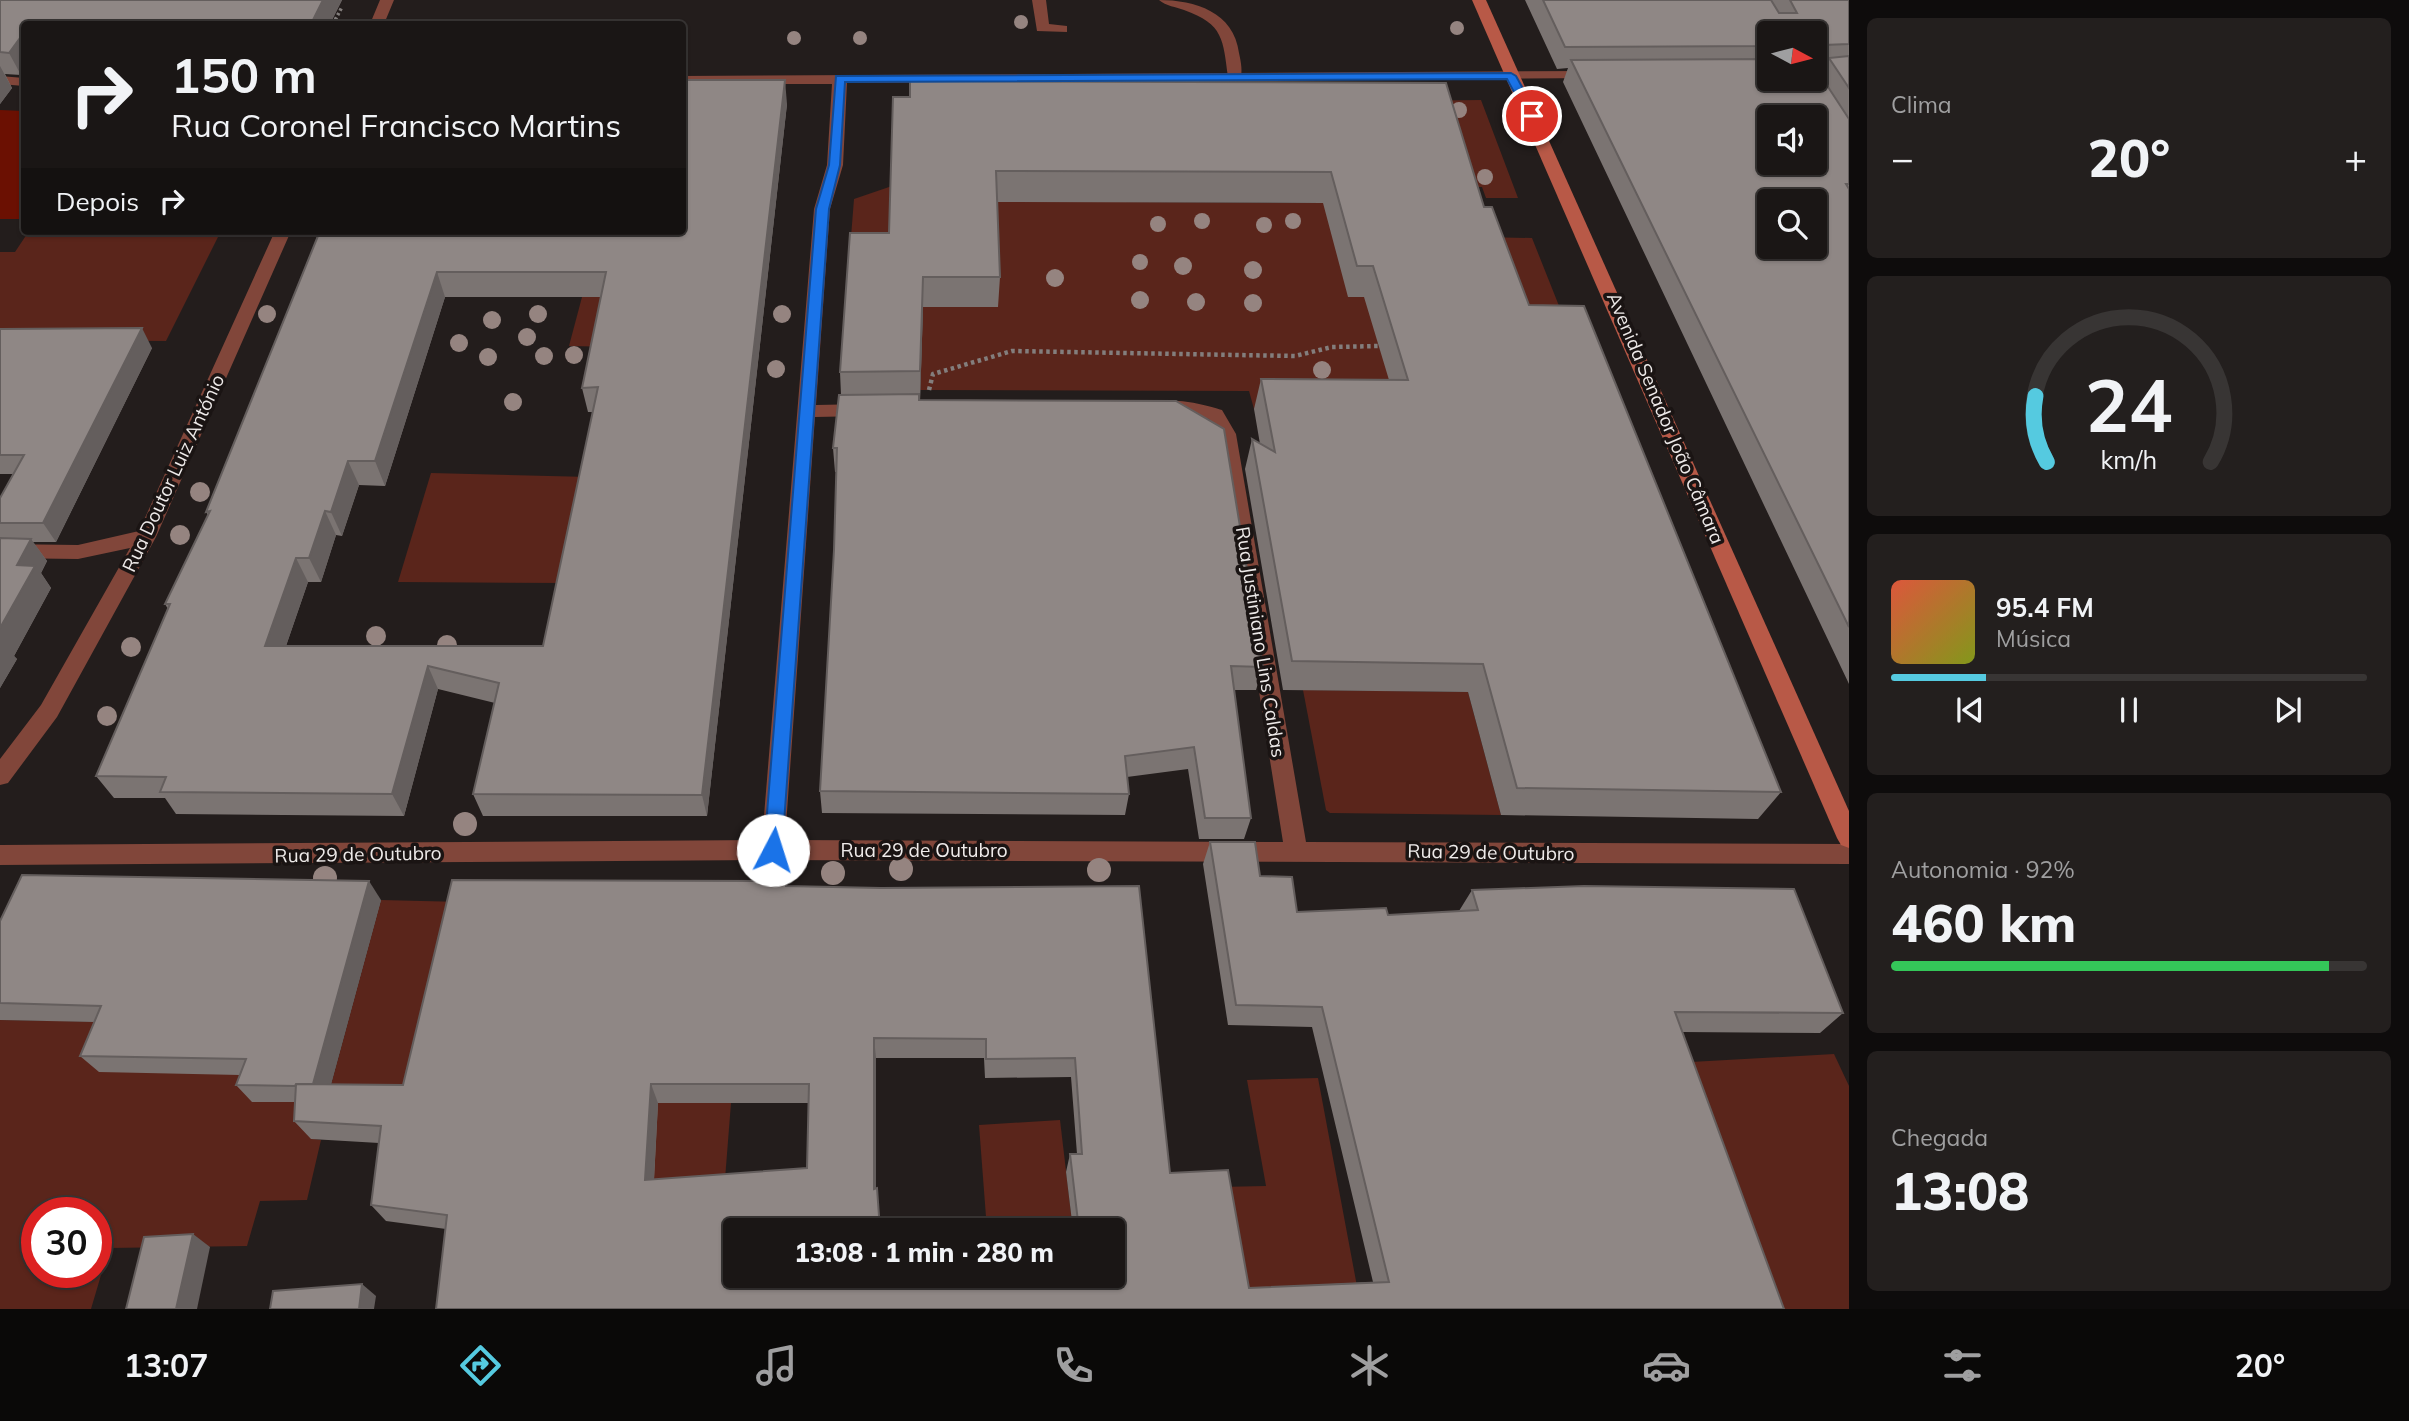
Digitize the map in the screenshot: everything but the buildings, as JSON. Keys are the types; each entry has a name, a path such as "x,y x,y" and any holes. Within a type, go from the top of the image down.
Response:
{"main road":[{"name":"Avenida Senador João Câmara","path":"1479,0 1511,76 1532,116 1634,343 1849,838"}],"street":[{"path":"378,21 387,0"},
{"path":"1039,0 1042,28 1062,29"},
{"path":"1166,0 1186,5 1222,26"},
{"path":"1217,0 1215,10 1229,36 1235,77"},
{"path":"686,80 1602,75"},
{"path":"773,850 809,411 822,209 835,165 840,79"},
{"path":"0,80 21,82"},
{"name":"Rua Doutor Luiz António","path":"0,776 49,711 146,537 281,235"},
{"name":"Rua Justiniano Lins Caldas","path":"1135,408 1189,408 1216,414 1227,434 1296,850"},
{"path":"809,411 889,410"},
{"path":"0,551 78,552 146,537"},
{"name":"Rua 29 de Outubro","path":"0,855 773,850 1849,854"}],"path":[{"path":"334,21 345,0"},
{"path":"929,390 933,374 1012,351 1295,356 1332,348 1380,346"}],"shaded area":[{"path":"1481,100 1518,198 1486,198 1482,187 1458,187 1399,101"},
{"path":"0,110 21,111 21,219 0,219"},
{"path":"892,186 908,201 1353,203 1482,237 1532,238 1571,336 1397,410 1254,409 1249,391 920,390 923,307 998,307 851,237 854,199"},
{"path":"26,235 219,235 166,341 0,340 0,252 15,252"},
{"path":"582,297 658,297 619,347 569,346"},
{"path":"431,473 590,477 569,583 398,582"},
{"path":"1303,690 1468,692 1501,815 1330,813 1326,810"},
{"path":"381,900 463,902 416,1103 326,1103"},
{"path":"0,1020 119,1022 326,1103 314,1139 321,1140 307,1200 260,1201 247,1246 112,1248 112,1197 21,1197 21,1288 97,1288 91,1309 0,1309"},
{"path":"1834,1054 1849,1086 1849,1309 1763,1309 1673,1063"},
{"path":"1318,1078 1359,1297 1240,1302 1219,1187 1266,1186 1247,1080"},
{"path":"622,1102 731,1103 724,1192 464,1179"},
{"path":"1060,1120 1072,1218 986,1218 979,1125"}],"route":[{"path":"773,850 809,411 822,209 835,165 840,79 1511,76 1532,116"}]}
